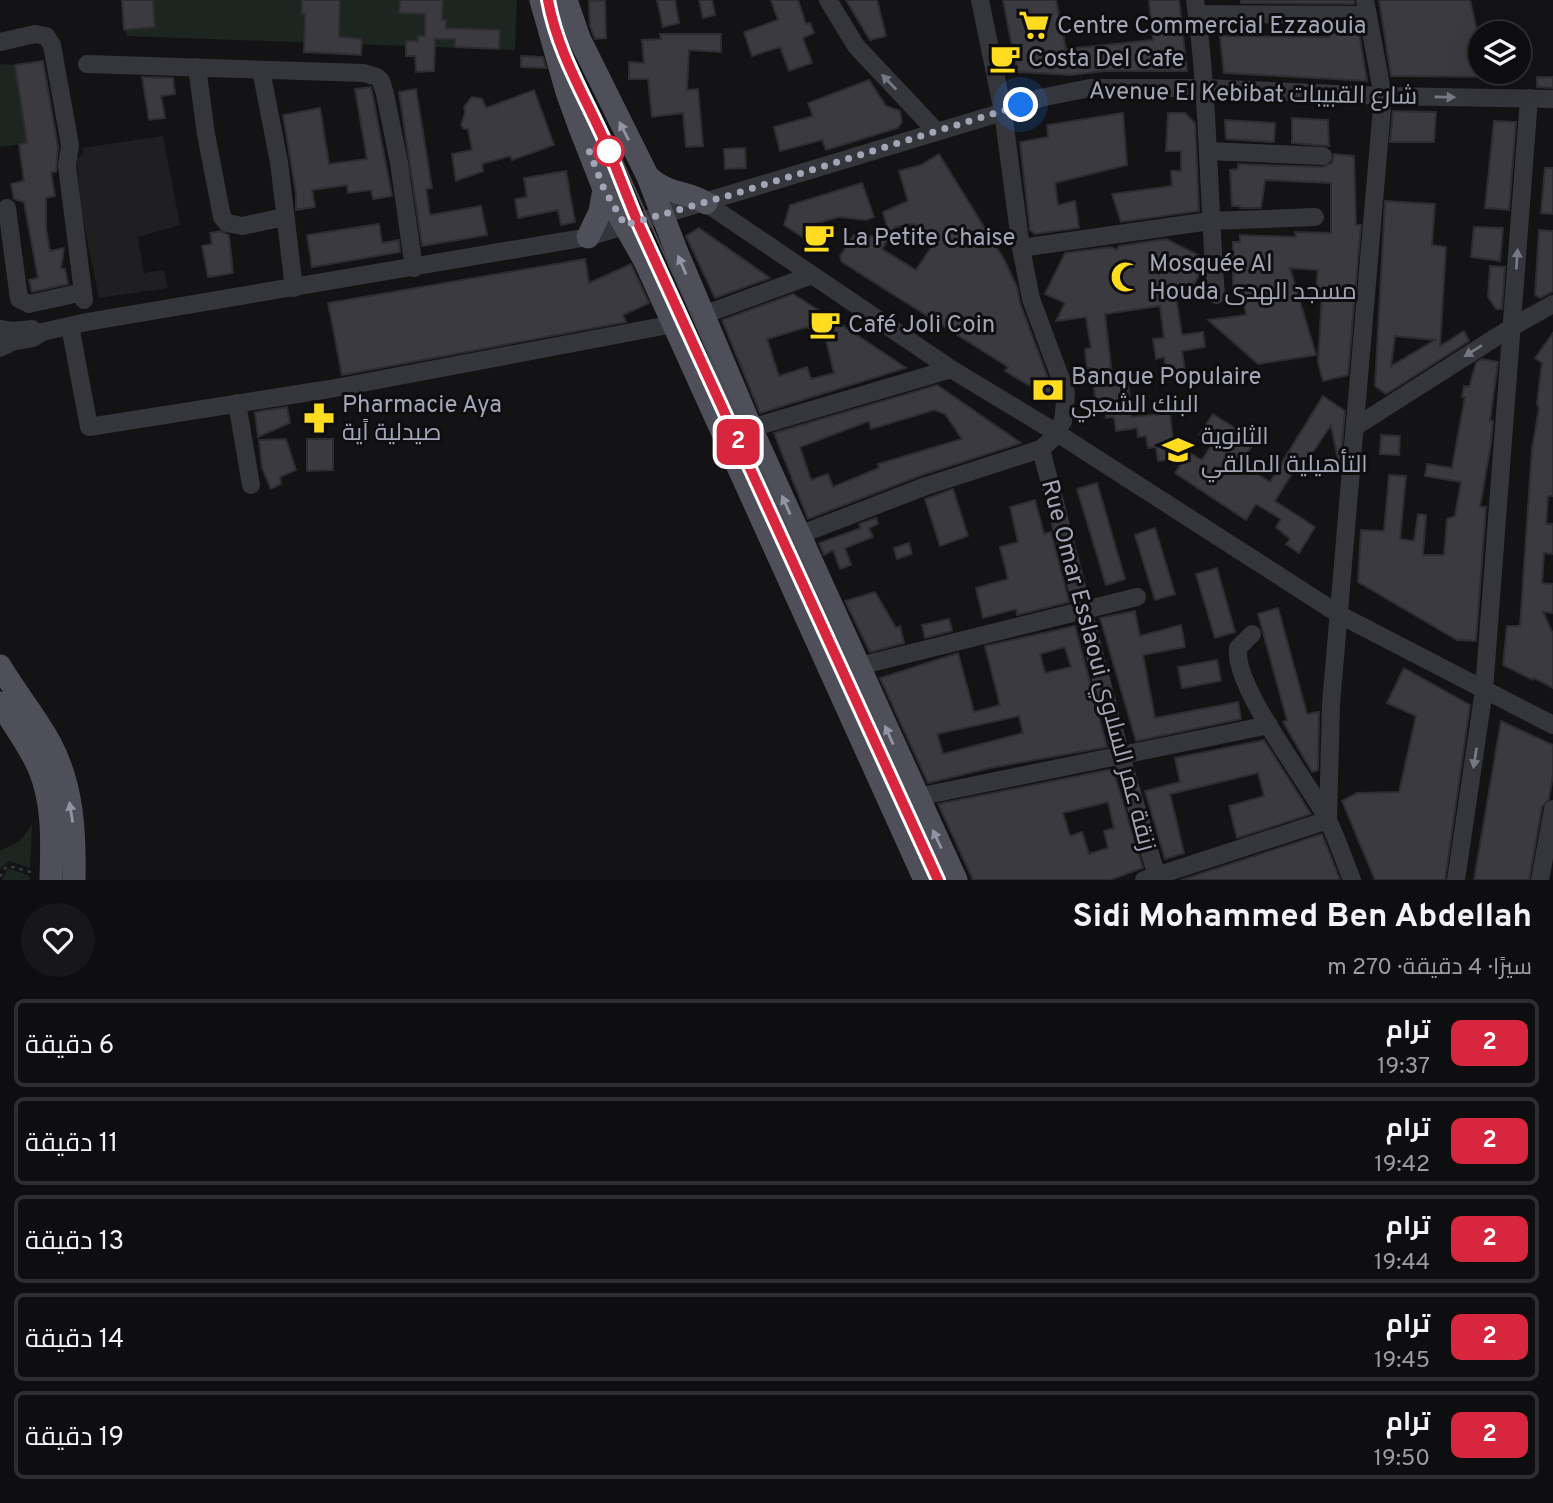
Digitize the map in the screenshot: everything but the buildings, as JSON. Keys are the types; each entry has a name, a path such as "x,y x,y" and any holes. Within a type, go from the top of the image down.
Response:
{"main road":[{"path":"541,0 567,92 604,189 631,224 645,261 925,880"},
{"path":"566,0 579,38 648,177 751,428 956,880"},
{"path":"648,177 671,192 695,197 706,203"},
{"path":"588,237 600,212 604,189"},
{"path":"0,667 50,743 59,763 71,806 74,880"},
{"path":"0,703 33,755 45,785 51,817 42,876"}],"street":[{"path":"828,0 856,46 936,131"},
{"path":"799,535 926,486 1041,449 1057,433 1066,409 1066,393 1031,299 1021,248 1003,112 980,0"},
{"path":"1216,295 1205,88 1196,7 1366,7 1383,96 1331,704 1328,820"},
{"path":"0,42 35,34 46,36 52,46 70,145 67,166 82,309 89,426 330,389 674,324"},
{"path":"87,64 364,73 377,77 381,81 399,163 414,268"},
{"path":"197,67 206,134 222,217 227,223 242,226 285,217"},
{"path":"261,69 279,162 294,288"},
{"name":"Avenue El Kebibat شارع القبيبات","path":"82,309 294,288 588,237 1003,112 1040,98 1090,88 1205,88 1383,96 1553,99"},
{"path":"1456,880 1484,690 1529,98"},
{"path":"1208,151 1323,156"},
{"path":"706,203 951,369 1057,433 1340,615 1553,725"},
{"path":"7,208 19,299 29,304 82,309"},
{"path":"1021,248 1210,221 1315,217"},
{"path":"703,315 812,275"},
{"path":"1355,427 1553,304"},
{"path":"0,348 12,342 33,338 82,309"},
{"path":"0,329 34,329 41,332"},
{"path":"751,428 951,369"},
{"path":"237,403 251,485"},
{"name":"Rue Omar Esslaoui زنقة عمر السلاوي","path":"1041,449 1153,879"},
{"path":"859,666 1137,597"},
{"path":"1252,634 1238,648 1238,666 1269,725 1328,820 1352,880"},
{"path":"917,797 1269,725"},
{"path":"1540,880 1553,809"},
{"path":"1153,879 1328,820"}],"path":[{"path":"0,877 9,866 42,876"}],"shaded area":[{"path":"127,0 517,0 515,50 126,36"},
{"path":"0,64 15,65 27,143 0,147"},
{"path":"163,136 180,225 138,237 144,273 164,270 168,288 99,298 81,210 77,158 83,155 82,148"},
{"path":"32,825 30,868 9,861 0,869 0,851 20,841"},
{"path":"8,868 30,876 30,880 2,880"}],"tram line":[{"name":"2","path":"548,0 552,22 577,88 609,151 638,223 938,880"},
{"path":"554,0 554,12 583,85 616,147 946,880"},
{"path":"621,181 689,334"}],"place":[{"name":"Centre Commercial Ezzaouia","path":"1034,25"},
{"name":"Costa Del Cafe","path":"1005,58"},
{"name":"La Petite Chaise","path":"819,237"},
{"name":"Mosquée Al Houda مسجد الهدى","path":"1126,277"},
{"name":"Café Joli Coin","path":"825,324"},
{"name":"Banque Populaire البنك الشعبي","path":"1048,390"},
{"name":"Pharmacie Aya صيدلية اًية","path":"319,418"},
{"name":"الثانوية التأهيلية المالقي","path":"1178,450"}],"route":[{"path":"609,151 588,148 604,189 625,225 1021,105"}]}
